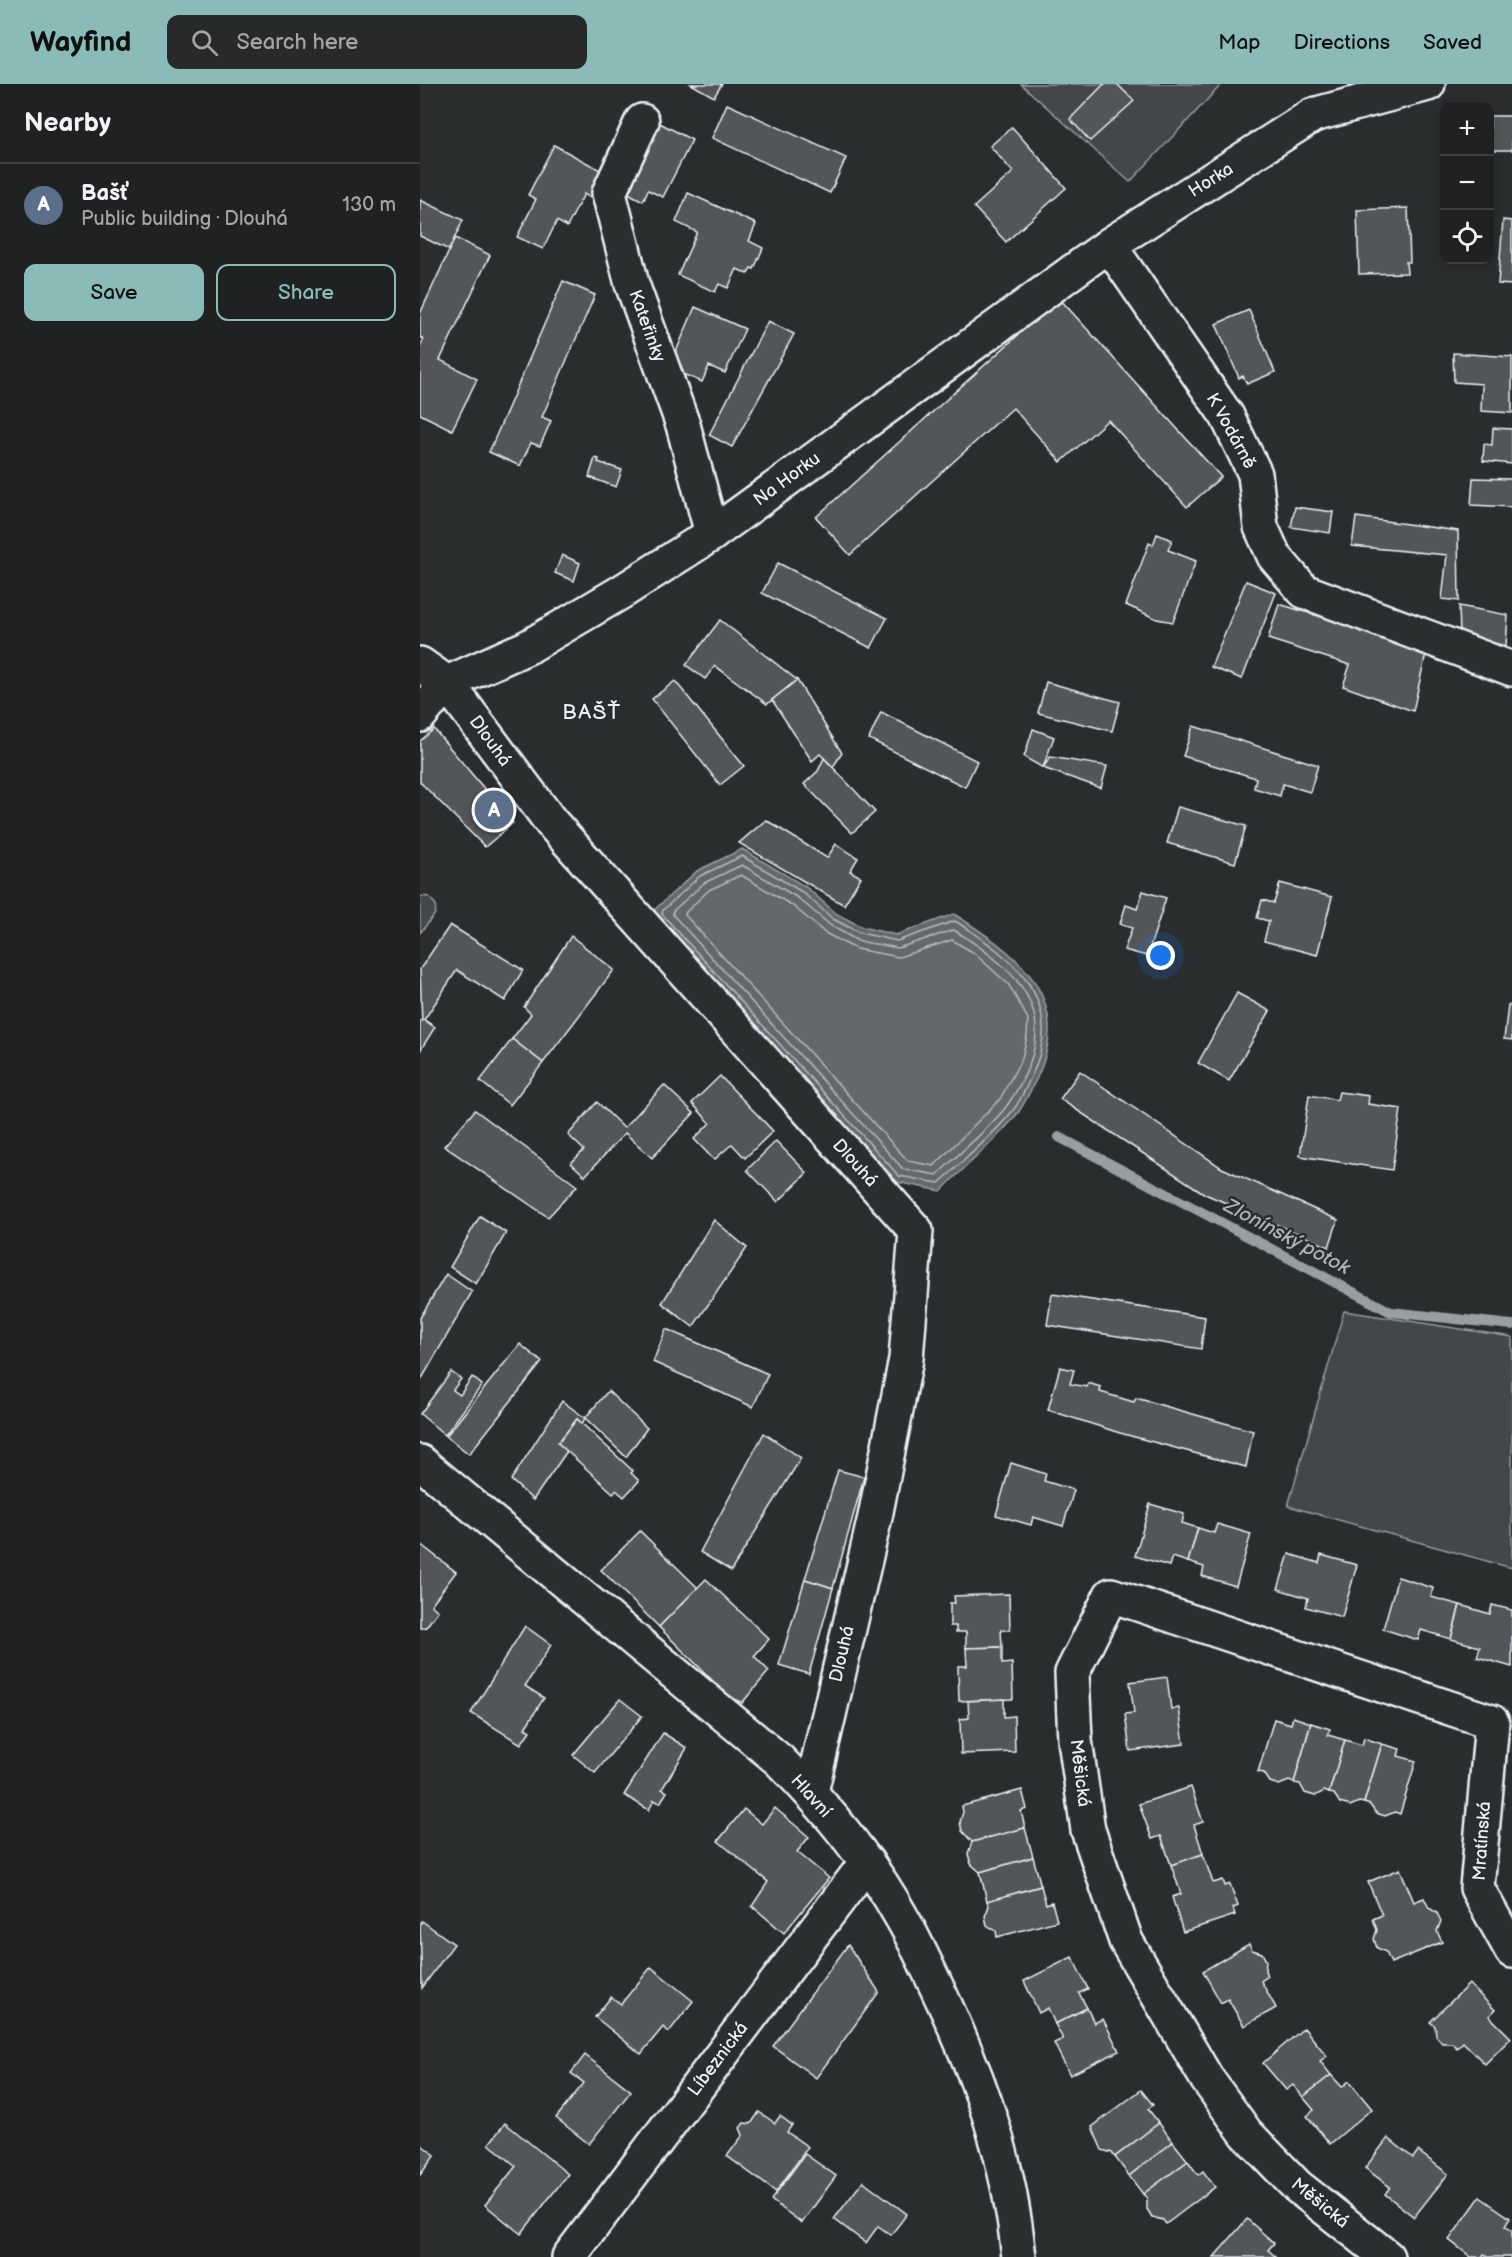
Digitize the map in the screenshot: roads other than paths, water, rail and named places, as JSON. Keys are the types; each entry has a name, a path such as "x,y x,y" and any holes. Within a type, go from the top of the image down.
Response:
{"street":[{"path":"1313,115 1322,84"},
{"path":"1313,115 1428,84"},
{"name":"Horka","path":"1109,245 1313,115"},
{"name":"Kateřinky","path":"642,121 609,193 632,284 683,425 712,534"},
{"name":"Na Horku","path":"447,683 528,647 623,591 712,534 1109,245"},
{"name":"K Vodárně","path":"1109,245 1227,416 1255,474 1261,527 1274,556 1288,576 1304,591 1512,669"},
{"name":"Dlouhá","path":"420,664 447,683 551,822 916,1231 904,1370 875,1517 811,1792"},
{"path":"420,715 447,683"},
{"name":"Hlavní","path":"420,1462 779,1760 811,1792 867,1862 902,1917 968,2053 1005,2161 1019,2257"},
{"name":"Měšická","path":"1387,2257 1297,2186 1246,2133 1207,2079 1126,1941 1088,1830 1075,1740 1072,1673 1111,1595 1492,1722"},
{"name":"Mratínská","path":"1492,1722 1477,1887 1512,1951"},
{"name":"Líbeznická","path":"569,2257 867,1862"}],"water":[{"path":"742,849 806,887 837,914 862,927 896,935 954,914 1000,946 1019,963 1034,982 1045,1002 1049,1025 1047,1051 1036,1080 1021,1109 1010,1122 941,1191 897,1182 652,912 697,871"}],"waterway":[{"name":"Zlonínský potok","path":"1059,1137 1391,1312 1512,1325"}],"place":[{"name":"Bašť","path":"494,810"}],"district":[{"name":"BAŠŤ","path":"592,712"}]}
